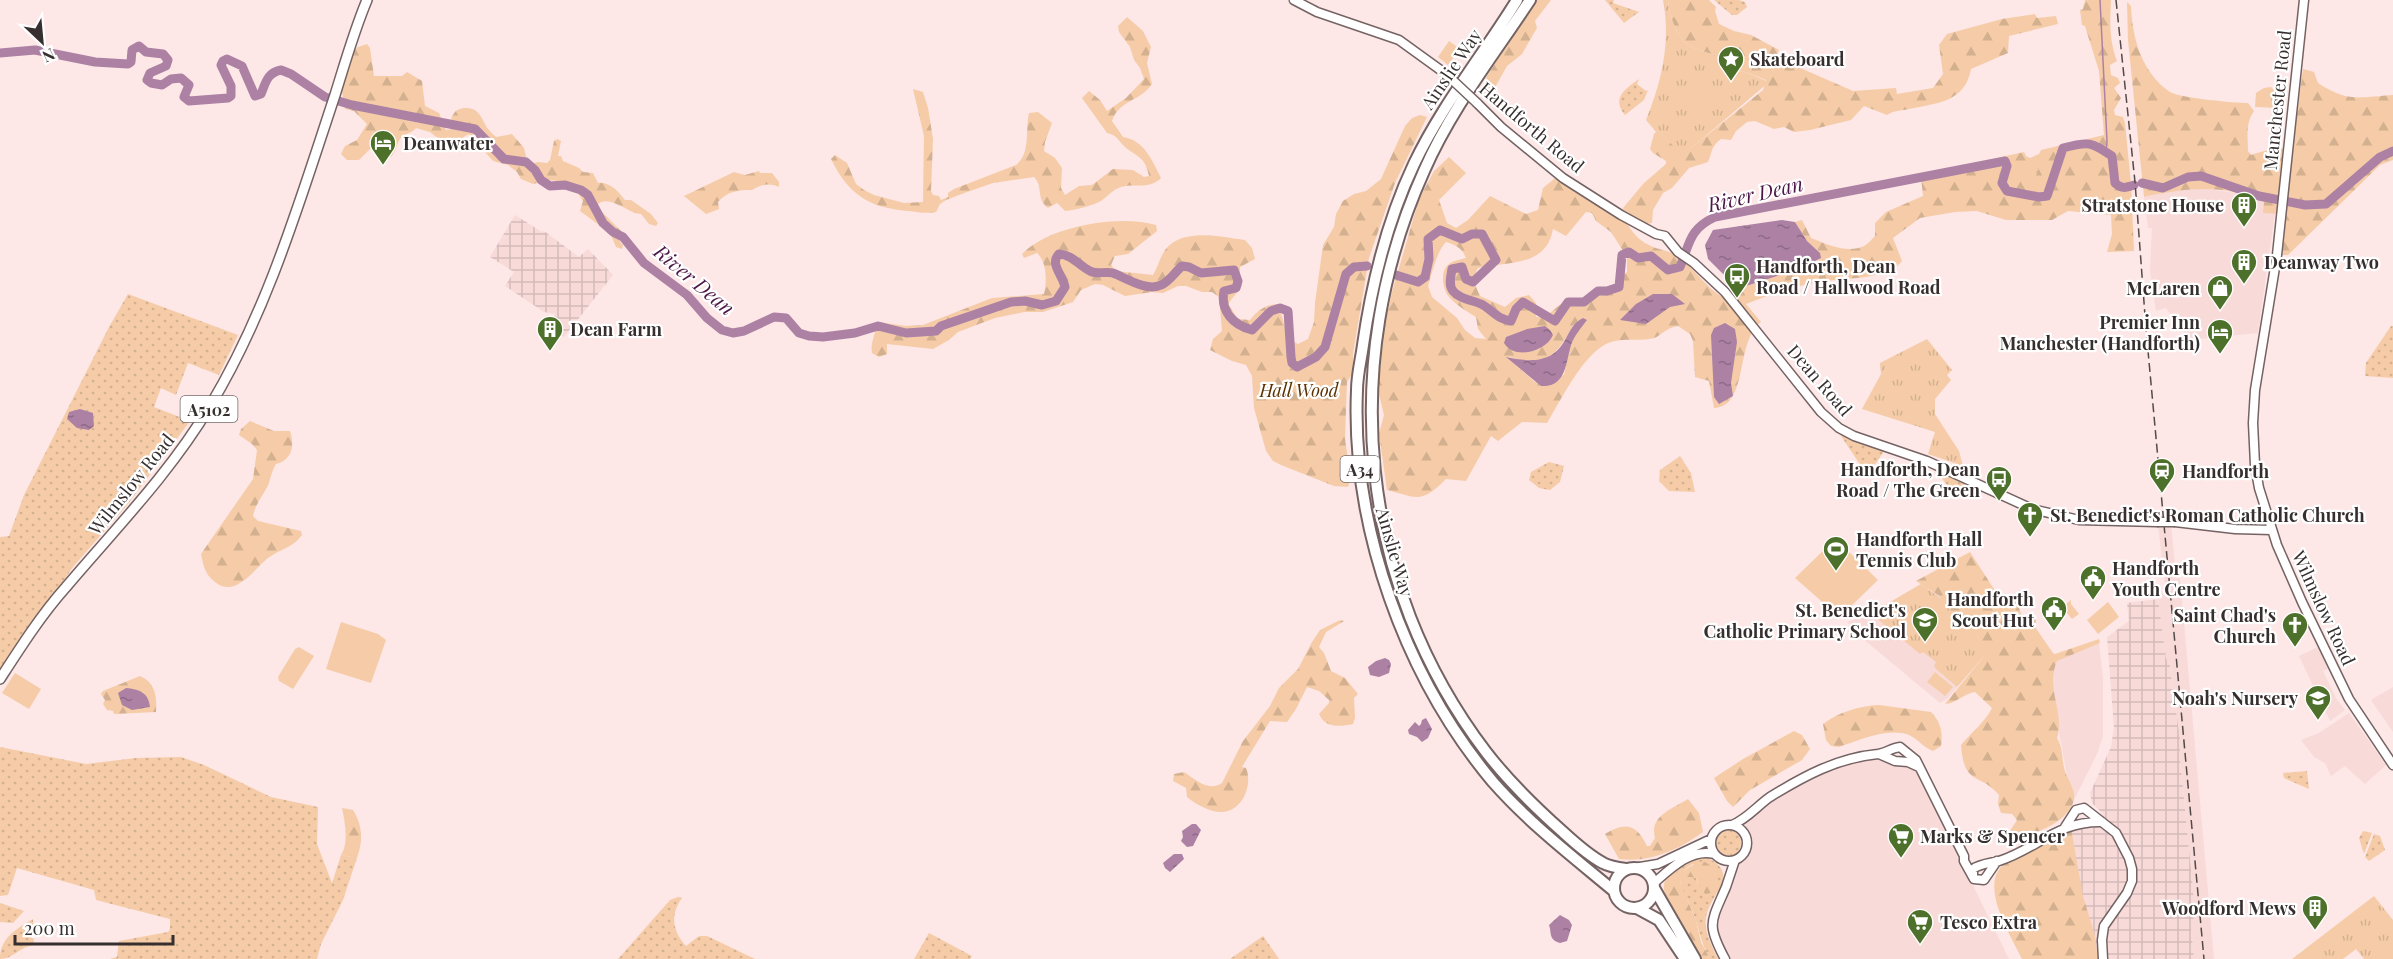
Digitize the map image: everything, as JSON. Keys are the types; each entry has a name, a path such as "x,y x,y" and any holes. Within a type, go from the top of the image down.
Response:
{"highway":[{"name":"Ainslie Way","path":"1518,0 1435,123 1414,164 1393,214 1372,292 1357,388 1360,471 1365,510 1389,594 1419,668 1451,723 1493,782 1528,820 1614,891"},
{"name":"Ainslie Way","path":"1530,0 1469,91 1436,147 1415,192 1397,241 1381,303 1371,388 1379,507 1388,550 1414,625 1430,662 1471,733 1503,774 1562,831 1602,863 1630,868"},
{"path":"1614,891 1619,874 1630,868"},
{"name":"A34","path":"1630,868 1647,872 1695,959"},
{"path":"1637,908 1649,901 1654,886"},
{"name":"A34","path":"1614,891 1620,902 1626,906 1637,908 1659,920 1685,959"}],"main road":[{"name":"Wilmslow Road","path":"0,679 65,587 131,514 174,460 211,405 237,359 299,202 367,0"}],"street":[{"name":"Handforth Road","path":"1294,0 1317,12 1399,40 1446,74 1501,127 1563,178 1621,215 1656,234 1665,236 1677,250"},
{"name":"Manchester Road","path":"2283,203 2304,0"},
{"name":"Wilmslow Road","path":"2283,203 2255,390 2253,423 2256,468 2272,530 2302,602 2349,699 2393,765"},
{"name":"Dean Road","path":"1677,250 1725,292 1821,412 1839,428 1854,436 1927,461 2032,509 2079,520 2175,522 2235,529 2272,530"},
{"path":"1630,868 1668,860 1711,839 1716,829 1732,825 1749,815 1764,801 1803,776 1857,756 1879,754 1897,747 1904,749 1916,760 1973,877 1977,881 1982,881 1997,861"},
{"path":"1893,749 1890,756 1897,761"},
{"path":"1897,761 1905,757 1904,749"},
{"path":"1879,754 1919,767"},
{"path":"2065,827 2080,808 2115,833 2129,858 2132,880 2127,893 2104,926 2103,959"},
{"path":"2083,823 2089,817 2088,812"},
{"path":"2074,813 2074,819 2083,823"},
{"path":"1725,959 1715,939 1712,925 1714,912 1735,860 1746,848 1744,833 1749,815"},
{"path":"1973,877 1973,869 1997,861 2065,827 2102,822"},
{"path":"1732,825 1744,833"},
{"path":"1711,839 1729,876"},
{"path":"1654,886 1690,856 1707,852 1735,860"},
{"path":"1964,856 1988,870 1988,876"}],"shaded area":[{"path":"2196,187 2248,195 2264,202 2264,213 2275,213 2258,333 2189,340 2166,308 2156,311 2150,271 2152,228 2148,228 2144,197"},
{"path":"515,215 542,232 544,231 579,257 588,249 613,275 564,337 548,329 555,314 544,312 505,286 514,272 490,257"},
{"path":"2171,523 2176,578 2180,578 2214,959 2194,959 2191,927 2194,925 2193,890 2180,739 2169,660 2166,660 2161,629 2158,594 2166,593 2158,525"},
{"name":"St. Benedict's Catholic Primary School","path":"1921,584 1938,595 1984,656 1948,698 1940,703 1862,638 1847,622 1861,617 1871,617 1875,611"},
{"path":"2158,599 2180,739 2193,890 2194,925 2191,927 2194,959 2098,959 2076,885 2070,831 2097,827 2103,814 2092,803 2090,793 2111,747 2114,728 2107,637 2129,621 2127,603"},
{"path":"2099,643 2103,678 2103,736 2097,754 2075,798 2071,798 2053,700 2051,662"},
{"path":"2318,647 2329,668 2323,671 2336,698 2345,710 2330,721 2299,656"},
{"path":"2393,687 2393,732 2371,700"},
{"path":"2349,713 2386,765 2365,784 2345,766 2331,776 2325,763 2314,757 2301,740 2319,733"},
{"path":"1890,754 1891,758 1906,759 1907,754 1933,796 1941,820 2009,959 1729,959 1715,939 1714,912 1735,860 1746,848 1744,829 1749,815 1764,801 1832,764"}],"green space":[{"path":"1536,0 1551,0 1535,21 1537,28 1522,54 1507,66 1489,98 1484,97 1482,90 1487,76"},
{"path":"1605,0 1614,0 1613,3 1639,12 1624,23"},
{"path":"1663,0 1668,0 1674,26 1681,38 1690,46 1730,61 1735,65 1734,71 1745,72 1769,82 1695,145 1681,154 1646,120 1657,91 1664,61 1666,31"},
{"path":"1668,0 1709,0 1716,7 1719,24 1751,35 1779,50 1776,56 1782,60 1853,91 1896,88 1897,94 1933,88 1943,74 1939,45 1947,34 2002,19 2035,14 2037,18 2056,16 2058,24 2009,36 2008,53 1971,69 1963,88 1956,95 1940,102 1895,111 1887,115 1864,106 1851,120 1794,132 1784,127 1774,129 1755,121 1747,122 1736,131 1731,140 1721,139 1717,142 1708,162 1689,168 1672,188 1663,193 1653,210 1652,223 1646,224 1625,213 1623,208 1644,183 1666,164 1666,161 1650,149 1654,134 1658,130 1682,153 1763,90 1766,80 1745,72 1733,71 1730,61 1694,48 1685,42 1674,26"},
{"path":"1714,0 1739,0 1745,2 1747,7 1737,15 1732,15"},
{"path":"2085,0 2111,0 2111,38 2117,61 2110,65 2111,75 2118,78 2120,83 2114,88 2121,98 2114,110 2115,115 2123,117 2125,123 2134,251 2107,252 2112,234 2111,215 2068,211 2052,220 2006,220 1977,211 1920,218 1893,238 1902,261 1886,272 1809,284 1746,304 1761,322 1753,331 1737,385 1732,397 1725,405 1714,408 1709,381 1695,377 1693,341 1690,334 1678,326 1654,338 1614,341 1599,349 1581,367 1547,423 1522,422 1498,441 1491,436 1466,481 1446,479 1425,496 1419,497 1387,490 1379,434 1384,415 1378,390 1381,341 1392,292 1419,199 1434,171 1449,157 1466,173 1439,200 1447,223 1456,228 1468,220 1490,196 1526,214 1538,210 1543,188 1559,175 1624,217 1634,233 1645,243 1676,255 1712,290 1726,299 1736,287 1744,287 1818,260 1820,253 1807,241 1795,222 1802,220 1811,238 1823,243 1851,249 1858,248 1875,236 1875,223 1886,212 1923,196 1921,177 1929,173 2024,152 2030,158 2039,154 2041,150 2104,135 2099,71 2085,26 2082,25 2080,10 2083,9","holes":["1586,212 1592,213 1596,221 1611,232 1627,257 1627,272 1609,289 1594,297 1569,300 1541,317 1536,317 1536,303 1529,295 1516,298 1505,307 1480,296 1475,282 1478,268 1513,263 1534,257 1549,242 1553,229 1566,236","1446,242 1463,252 1466,258 1452,262 1445,270 1444,286 1455,303 1476,317 1478,329 1486,339 1475,338 1465,330 1457,318 1432,297 1428,286 1440,251","1574,324 1564,375 1535,382 1507,357 1538,361 1552,355"]},
{"path":"2127,2 2131,6 2140,54 2160,84 2170,92 2184,96 2248,103 2254,111 2248,130 2248,151 2251,155 2286,148 2290,166 2303,69 2314,72 2318,83 2338,94 2354,97 2393,95 2393,160 2380,165 2288,255 2277,255 2282,214 2263,213 2264,202 2233,192 2204,189 2175,191 2144,197 2128,40"},
{"path":"1127,17 1143,31 1151,47 1147,63 1152,84 1120,109 1112,121 1123,137 1137,142 1154,164 1161,178 1152,184 1121,187 1097,203 1065,211 1057,203 1048,208 1044,204 1040,196 1039,185 1034,177 993,183 946,200 940,204 936,212 922,213 882,207 861,197 845,181 831,159 835,155 847,163 856,184 874,195 904,203 923,202 924,136 913,89 923,92 928,108 933,139 931,191 941,200 948,197 948,193 954,189 1016,165 1026,148 1029,113 1038,112 1052,123 1044,151 1055,158 1062,168 1061,188 1065,195 1079,186 1092,185 1113,169 1133,170 1144,177 1149,176 1143,161 1116,137 1107,133 1082,98 1089,91 1100,100 1107,111 1126,98 1144,79 1130,47 1119,32 1118,26"},
{"path":"1449,41 1460,49 1448,65 1438,57"},
{"path":"367,44 370,48 374,76 402,76 407,72 422,81 425,106 439,113 446,130 451,129 454,113 460,109 470,108 478,112 496,137 512,134 524,148 527,160 534,163 547,163 550,160 554,141 557,139 561,141 558,156 561,156 563,161 583,172 593,173 598,183 606,184 625,200 631,200 651,214 658,223 656,226 649,224 641,214 607,201 602,202 597,205 598,208 623,233 620,242 623,245 622,249 616,247 610,233 580,211 583,201 571,183 549,180 533,184 521,179 517,172 508,165 493,161 469,134 462,138 461,146 451,141 445,144 430,132 416,128 400,139 391,157 388,155 388,141 383,138 375,141 359,160 347,160 341,154 345,146 357,140 367,124 354,111 345,109 342,91 354,51"},
{"path":"1639,79 1637,84 1646,91 1648,90 1644,100 1625,115 1619,104 1620,99 1625,90"},
{"path":"1689,87 1712,94 1707,107 1685,100"},
{"path":"2271,87 2279,96 2279,108 2255,107 2256,93"},
{"name":"Hall Wood","path":"1420,115 1427,117 1395,183 1369,258 1353,354 1353,372 1347,382 1345,439 1350,473 1348,487 1334,486 1281,465 1273,461 1266,451 1254,408 1252,376 1246,365 1210,350 1213,339 1222,331 1219,297 1212,292 1178,286 1163,293 1152,292 1125,296 1103,285 1095,284 1081,290 1073,302 1043,312 1024,312 995,318 958,332 933,349 887,344 887,354 879,357 872,353 872,341 878,322 906,326 923,325 992,298 1044,294 1046,284 1043,262 1037,253 1024,258 1022,254 1049,236 1067,230 1085,225 1123,221 1156,225 1157,231 1128,254 1115,256 1111,265 1116,271 1153,275 1165,250 1182,238 1202,235 1245,240 1252,248 1255,259 1240,267 1242,286 1228,304 1238,319 1250,320 1262,309 1278,304 1289,339 1298,344 1308,339 1314,322 1323,245 1334,227 1336,214 1343,201 1354,194 1366,191 1381,179 1405,126 1412,118"},
{"path":"2029,161 2035,164 2038,170 2035,176 2029,179 2023,176 2020,170 2023,164"},
{"path":"759,171 760,173 772,173 779,182 779,187 765,185 752,190 733,192 718,202 719,209 706,214 684,196 734,172 745,175"},
{"path":"128,294 238,335 219,375 188,363 176,395 161,388 154,407 190,421 128,504 73,567 0,673 0,537 9,536 24,495"},
{"path":"2393,326 2393,378 2365,376 2366,363"},
{"path":"1927,339 1952,370 1947,375 1951,380 1935,399 1935,414 1959,451 1963,466 1928,454 1935,432 1862,409 1881,374 1880,363"},
{"path":"250,421 274,431 290,431 292,442 289,456 276,464 253,516 258,521 301,531 302,535 291,545 268,558 237,585 222,586 207,573 201,554 253,479 257,450 239,435 241,429"},
{"path":"1839,428 1886,448 1877,462 1865,472 1841,436"},
{"path":"1680,456 1691,473 1695,492 1669,491 1659,481 1660,470"},
{"path":"1549,462 1564,466 1560,482 1550,490 1539,488 1529,480 1531,472"},
{"path":"1936,470 1973,487 1973,489 1956,498"},
{"name":"Handforth Hall Tennis Club","path":"1830,544 1837,551 1843,546 1878,580 1846,611 1828,607 1795,578"},
{"path":"1970,552 2003,603 2019,597 2022,615 2028,621 2036,616 2035,627 2053,653 2099,639 2100,643 2057,661 2053,681 2059,719 2057,738 2074,800 2064,816 2037,832 2008,834 2017,820 2012,814 2001,813 1998,804 1999,795 1969,773 1966,767 1961,745 1992,708 1975,692 1945,704 1984,656 1984,648 1977,636 1964,626 1938,595 1916,581"},
{"name":"St. Benedict's Catholic Primary School","path":"1921,584 1947,603 1958,620 1977,636 1984,647 1984,656 1957,687 1936,669 1934,666 1936,662 1923,652 1920,654 1875,617 1880,608"},
{"path":"2071,600 2071,604 2079,614 2072,619 2062,607"},
{"path":"2108,602 2119,617 2098,634 2087,620"},
{"path":"1340,620 1344,621 1326,632 1319,647 1331,671 1345,678 1358,694 1354,698 1353,724 1338,726 1325,722 1319,714 1329,700 1319,691 1307,687 1287,722 1270,721 1242,767 1246,768 1248,774 1247,789 1236,807 1222,812 1213,811 1187,797 1186,788 1173,781 1174,774 1184,772 1207,786 1222,783 1243,741 1270,706 1279,688 1298,669 1320,630"},
{"path":"341,622 378,634 386,640 371,683 326,669"},
{"path":"299,647 314,656 293,689 279,681 278,677 295,649"},
{"path":"1935,672 1953,687 1945,696 1927,682"},
{"path":"15,673 41,689 29,709 2,693"},
{"path":"140,676 149,682 154,690 156,712 114,714 113,711 107,710 103,704 105,700 101,694 103,691"},
{"path":"1879,705 1931,712 1940,728 1941,746 1933,751 1909,735 1901,733 1874,735 1839,747 1831,746 1826,740 1823,724 1829,720 1849,710"},
{"path":"1794,731 1802,735 1810,749 1802,760 1750,790 1733,807 1714,778"},
{"path":"0,747 86,764 136,758 181,757 204,765 271,797 318,807 317,844 332,883 341,855 357,858 343,900 321,944 317,959 110,959 117,957 119,941 168,932 170,919 96,900 94,890 17,868 8,895 0,896"},
{"path":"2307,771 2309,789 2284,778 2283,773"},
{"path":"1688,799 1699,813 1703,832 1663,854 1642,859 1619,859 1605,834 1624,826 1629,827 1639,833 1647,846 1650,846 1655,838 1655,824 1663,814"},
{"path":"342,808 353,810 359,822 361,840 357,858 341,855 346,839"},
{"path":"2071,828 2083,896 2095,936 2098,959 2022,959 1999,911 1994,884 1997,873 2004,864 2018,854"},
{"path":"1728,830 1737,834 1741,843 1737,852 1728,856 1719,852 1715,843 1719,834"},
{"path":"2363,831 2372,833 2364,854 2359,838"},
{"path":"2374,834 2380,836 2385,850 2369,861 2365,857"},
{"path":"1706,857 1717,864 1722,870 1723,877 1706,918 1707,934 1718,959 1710,959 1707,953 1680,882 1688,877 1696,878 1699,887 1693,864 1679,873 1672,873 1695,859"},
{"path":"1703,861 1709,864 1716,874 1718,885 1716,889 1705,894 1696,878 1688,877 1680,882 1696,921 1701,942 1710,959 1700,959 1664,890 1665,881 1672,873 1680,872"},
{"path":"2374,896 2393,920 2393,959 2364,959 2356,949 2343,959 2292,959"},
{"path":"682,898 674,916 674,922 686,946 699,936 707,936 755,959 618,959 670,900"},
{"path":"0,903 24,911 13,923 0,922"},
{"path":"33,919 34,945 0,959 3,945 10,935"},
{"path":"929,933 972,956 970,959 914,959"},
{"path":"1263,936 1279,959 1230,959"}],"water":[{"path":"1782,220 1795,222 1807,241 1820,253 1821,258 1801,268 1740,288 1736,287 1708,259 1705,245 1713,230"},
{"path":"1653,294 1672,294 1685,304 1670,307 1646,324 1620,320 1636,304"},
{"path":"1583,318 1587,320 1574,338 1564,373 1556,383 1541,386 1506,357 1531,360 1547,357 1560,348 1574,325"},
{"path":"1725,323 1735,329 1737,342 1731,383 1733,396 1719,404 1714,397 1711,335 1714,328"},
{"path":"1545,326 1553,335 1544,346 1530,352 1515,351 1504,343 1506,337 1527,329"},
{"path":"80,409 93,413 94,426 89,430 77,428 67,419 69,412"},
{"path":"1385,658 1391,664 1389,673 1379,677 1370,675 1368,667"},
{"path":"126,688 135,689 145,695 150,707 132,710 122,705 118,693"},
{"path":"1426,718 1432,729 1428,738 1422,742 1409,734 1408,730 1415,722 1419,726"},
{"path":"1196,824 1201,830 1193,846 1187,847 1181,841 1182,831"},
{"path":"1174,854 1182,854 1184,859 1170,872 1163,863"},
{"path":"1560,915 1569,920 1572,925 1567,941 1560,943 1552,938 1549,925"}],"waterway":[{"path":"2100,0 2106,152"},
{"name":"River Dean","path":"0,53 35,50 95,62 128,64 131,62 132,50 139,46 146,52 163,54 168,60 166,66 150,73 147,80 162,85 171,79 181,78 189,85 184,97 189,101 231,96 231,86 221,65 227,59 242,66 255,96 261,94 270,76 281,70 291,74 325,97 352,105 475,129 504,159 526,162 541,180 550,186 565,185 588,195 603,223 623,237 644,263 687,295 707,318 722,330 733,333 744,331 774,317 786,318 799,333 809,336 823,337 855,333 878,326 906,333 936,331 941,326 1011,302 1025,301 1042,305 1056,301 1065,287 1055,262 1059,254 1072,258 1093,272 1113,273 1149,287 1164,284 1182,266 1201,273 1234,270 1238,281 1236,288 1224,291 1223,298 1229,316 1239,325 1252,330 1271,311 1280,308 1288,311 1291,357 1292,363 1297,367 1316,357 1325,347 1346,274 1354,267 1367,266"},
{"name":"River Dean","path":"1396,275 1418,282 1425,277 1429,259 1428,239 1440,230 1462,239 1472,234 1482,234 1496,260 1473,282 1466,279 1462,267 1452,269 1451,289 1463,298 1483,305 1507,320 1511,321 1516,309 1523,302 1555,321 1568,302 1584,302 1598,291 1619,287 1622,255 1629,252 1638,258 1651,256 1668,270 1680,267 1695,232 1715,217 2005,161 2007,166 2002,183 2007,191 2039,197 2047,196 2063,148 2079,144 2094,145 2112,156 2115,183 2124,187 2134,185"},
{"name":"River Dean","path":"2142,183 2163,188 2188,177 2201,176 2259,196 2305,205 2326,204 2380,157 2393,151"}],"railway":[{"path":"2116,0 2135,182 2146,329 2204,959"}],"place":[{"name":"Skateboard","path":"1731,82"},
{"name":"Deanwater","path":"383,166"},
{"name":"Stratstone House","path":"2244,228"},
{"name":"Deanway Two","path":"2244,285"},
{"name":"Handforth, Dean Road / Hallwood Road","path":"1737,299"},
{"name":"McLaren","path":"2220,311"},
{"name":"Dean Farm","path":"550,352"},
{"name":"Premier Inn Manchester (Handforth)","path":"2220,355"},
{"name":"Handforth","path":"2162,494"},
{"name":"Handforth, Dean Road / The Green","path":"1999,502"},
{"name":"St. Benedict's Roman Catholic Church","path":"2030,538"},
{"name":"Handforth Hall Tennis Club","path":"1836,572"},
{"name":"Handforth Youth Centre","path":"2093,601"},
{"name":"Handforth Scout Hut","path":"2054,632"},
{"name":"St. Benedict's Catholic Primary School","path":"1925,643"},
{"name":"Saint Chad's Church","path":"2295,648"},
{"name":"Noah's Nursery","path":"2318,721"},
{"name":"Marks & Spencer","path":"1901,859"},
{"name":"Woodford Mews","path":"2315,931"},
{"name":"Tesco Extra","path":"1920,945"}]}
